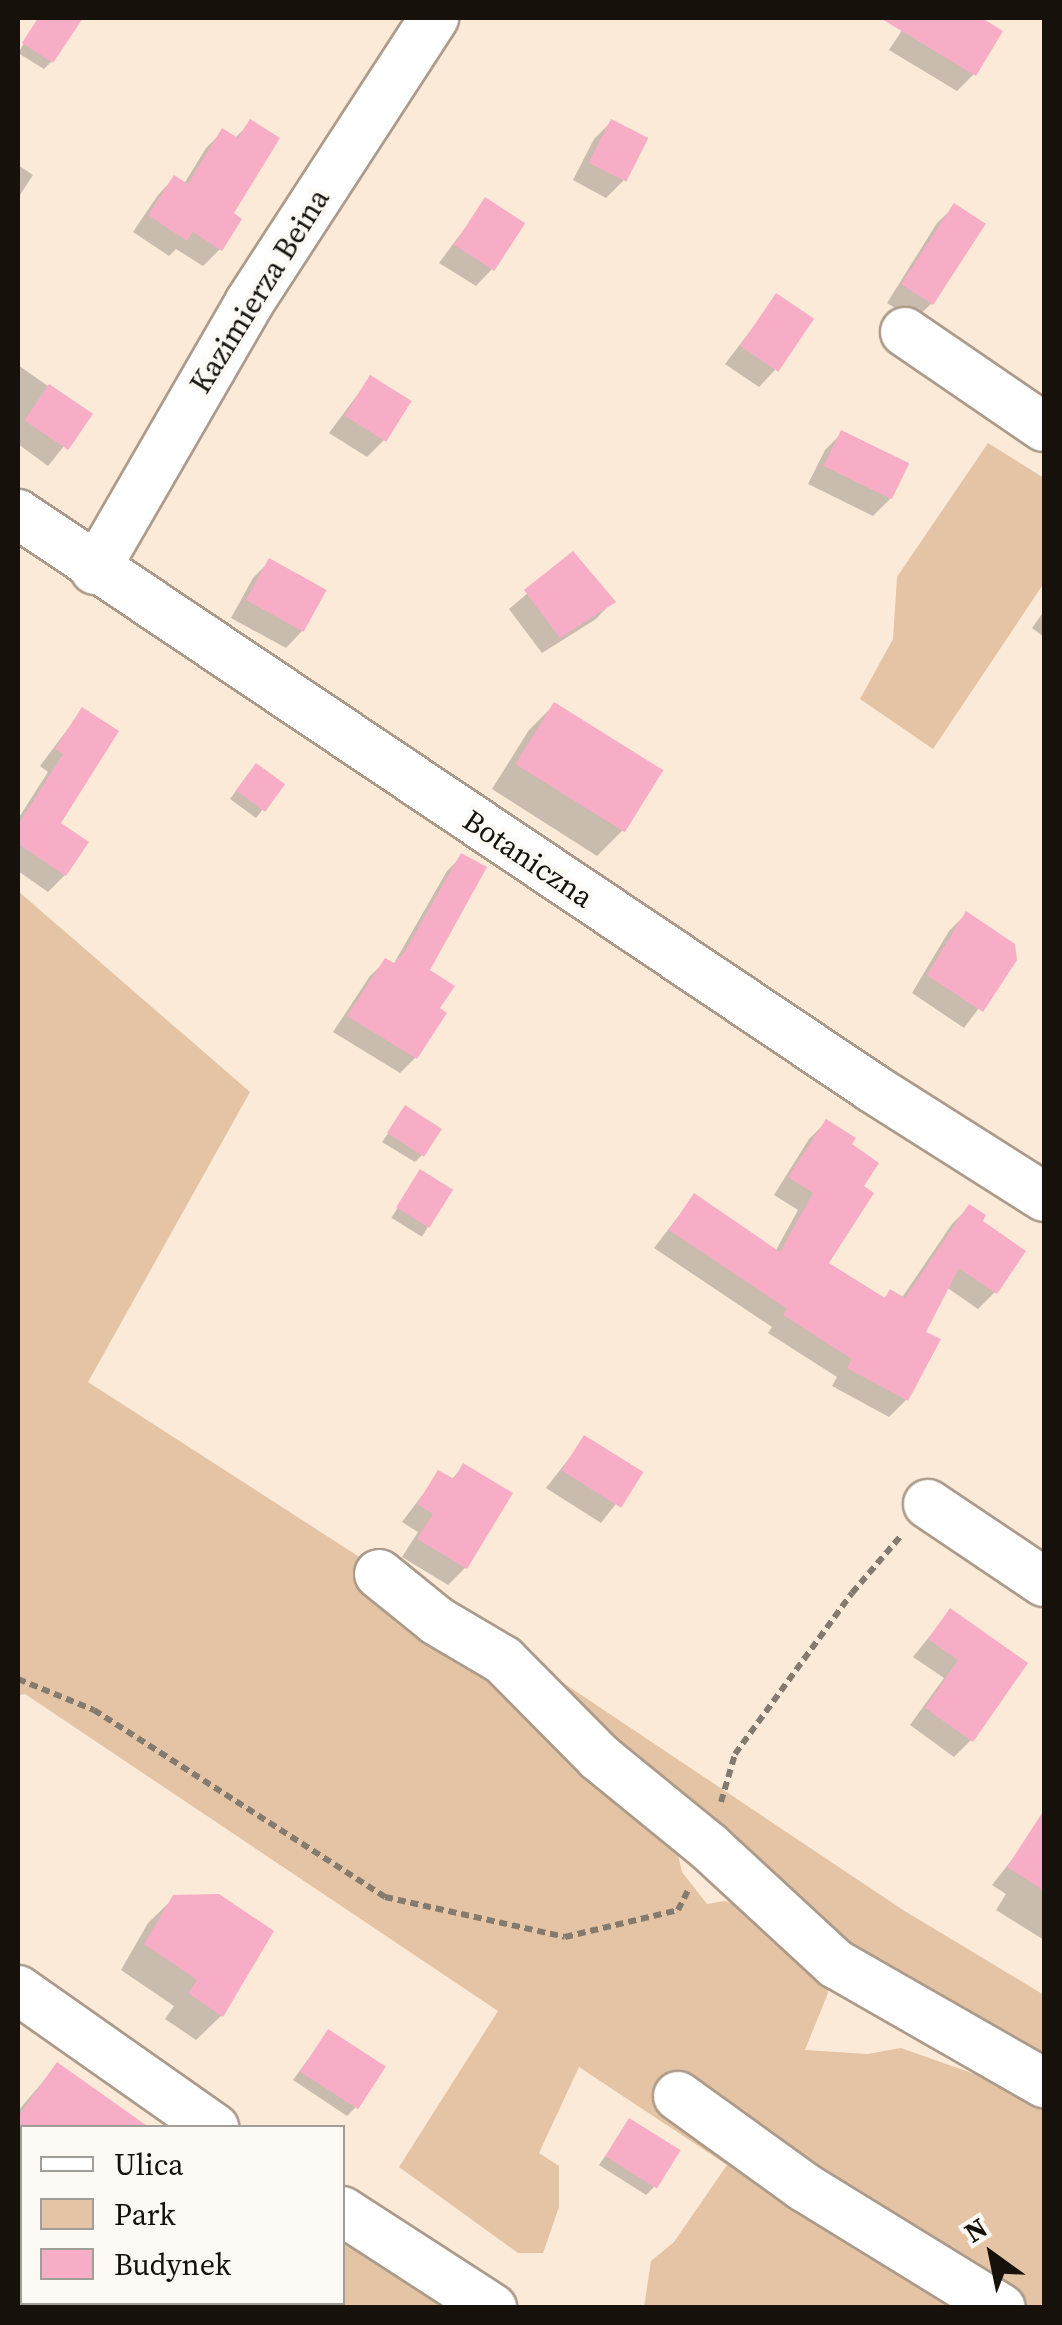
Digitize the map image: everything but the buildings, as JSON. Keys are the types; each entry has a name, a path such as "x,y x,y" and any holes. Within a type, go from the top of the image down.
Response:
{"street":[{"name":"Kazimierza Beina","path":"94,570 249,303 434,18"},
{"path":"905,332 1044,426"},
{"name":"Botaniczna","path":"18,514 94,570 871,1088 1044,1196"},
{"path":"928,1504 1044,1582"},
{"path":"379,1574 437,1621 503,1660 598,1757 708,1846 836,1964 1044,2083"},
{"path":"18,1990 210,2125"},
{"path":"678,2096 804,2186 1000,2308"},
{"path":"345,2213 492,2308"}],"path":[{"path":"18,1679 94,1710 386,1897 565,1937 678,1910 708,1846 734,1754 852,1592 928,1504"}],"green space":[{"path":"988,443 1044,478 1044,583 933,749 860,699 893,639 897,577"},
{"path":"18,891 250,1092 88,1382 361,1558 368,1595 463,1658 673,1832 682,1872 707,1904 725,1901 767,1915 826,1976 828,1993 805,2050 868,2054 901,2048 1014,2088 890,1979 700,1827 532,1662 903,1910 1044,1995 1044,2307 1025,2307 987,2283 958,2307 644,2307 651,2261 674,2242 727,2165 579,2067 539,2153 559,2166 559,2207 543,2253 518,2253 399,2167 498,2011 25,1694 18,1696"},
{"path":"18,2162 20,2305 345,2305 345,2227 469,2307 18,2307"}]}
